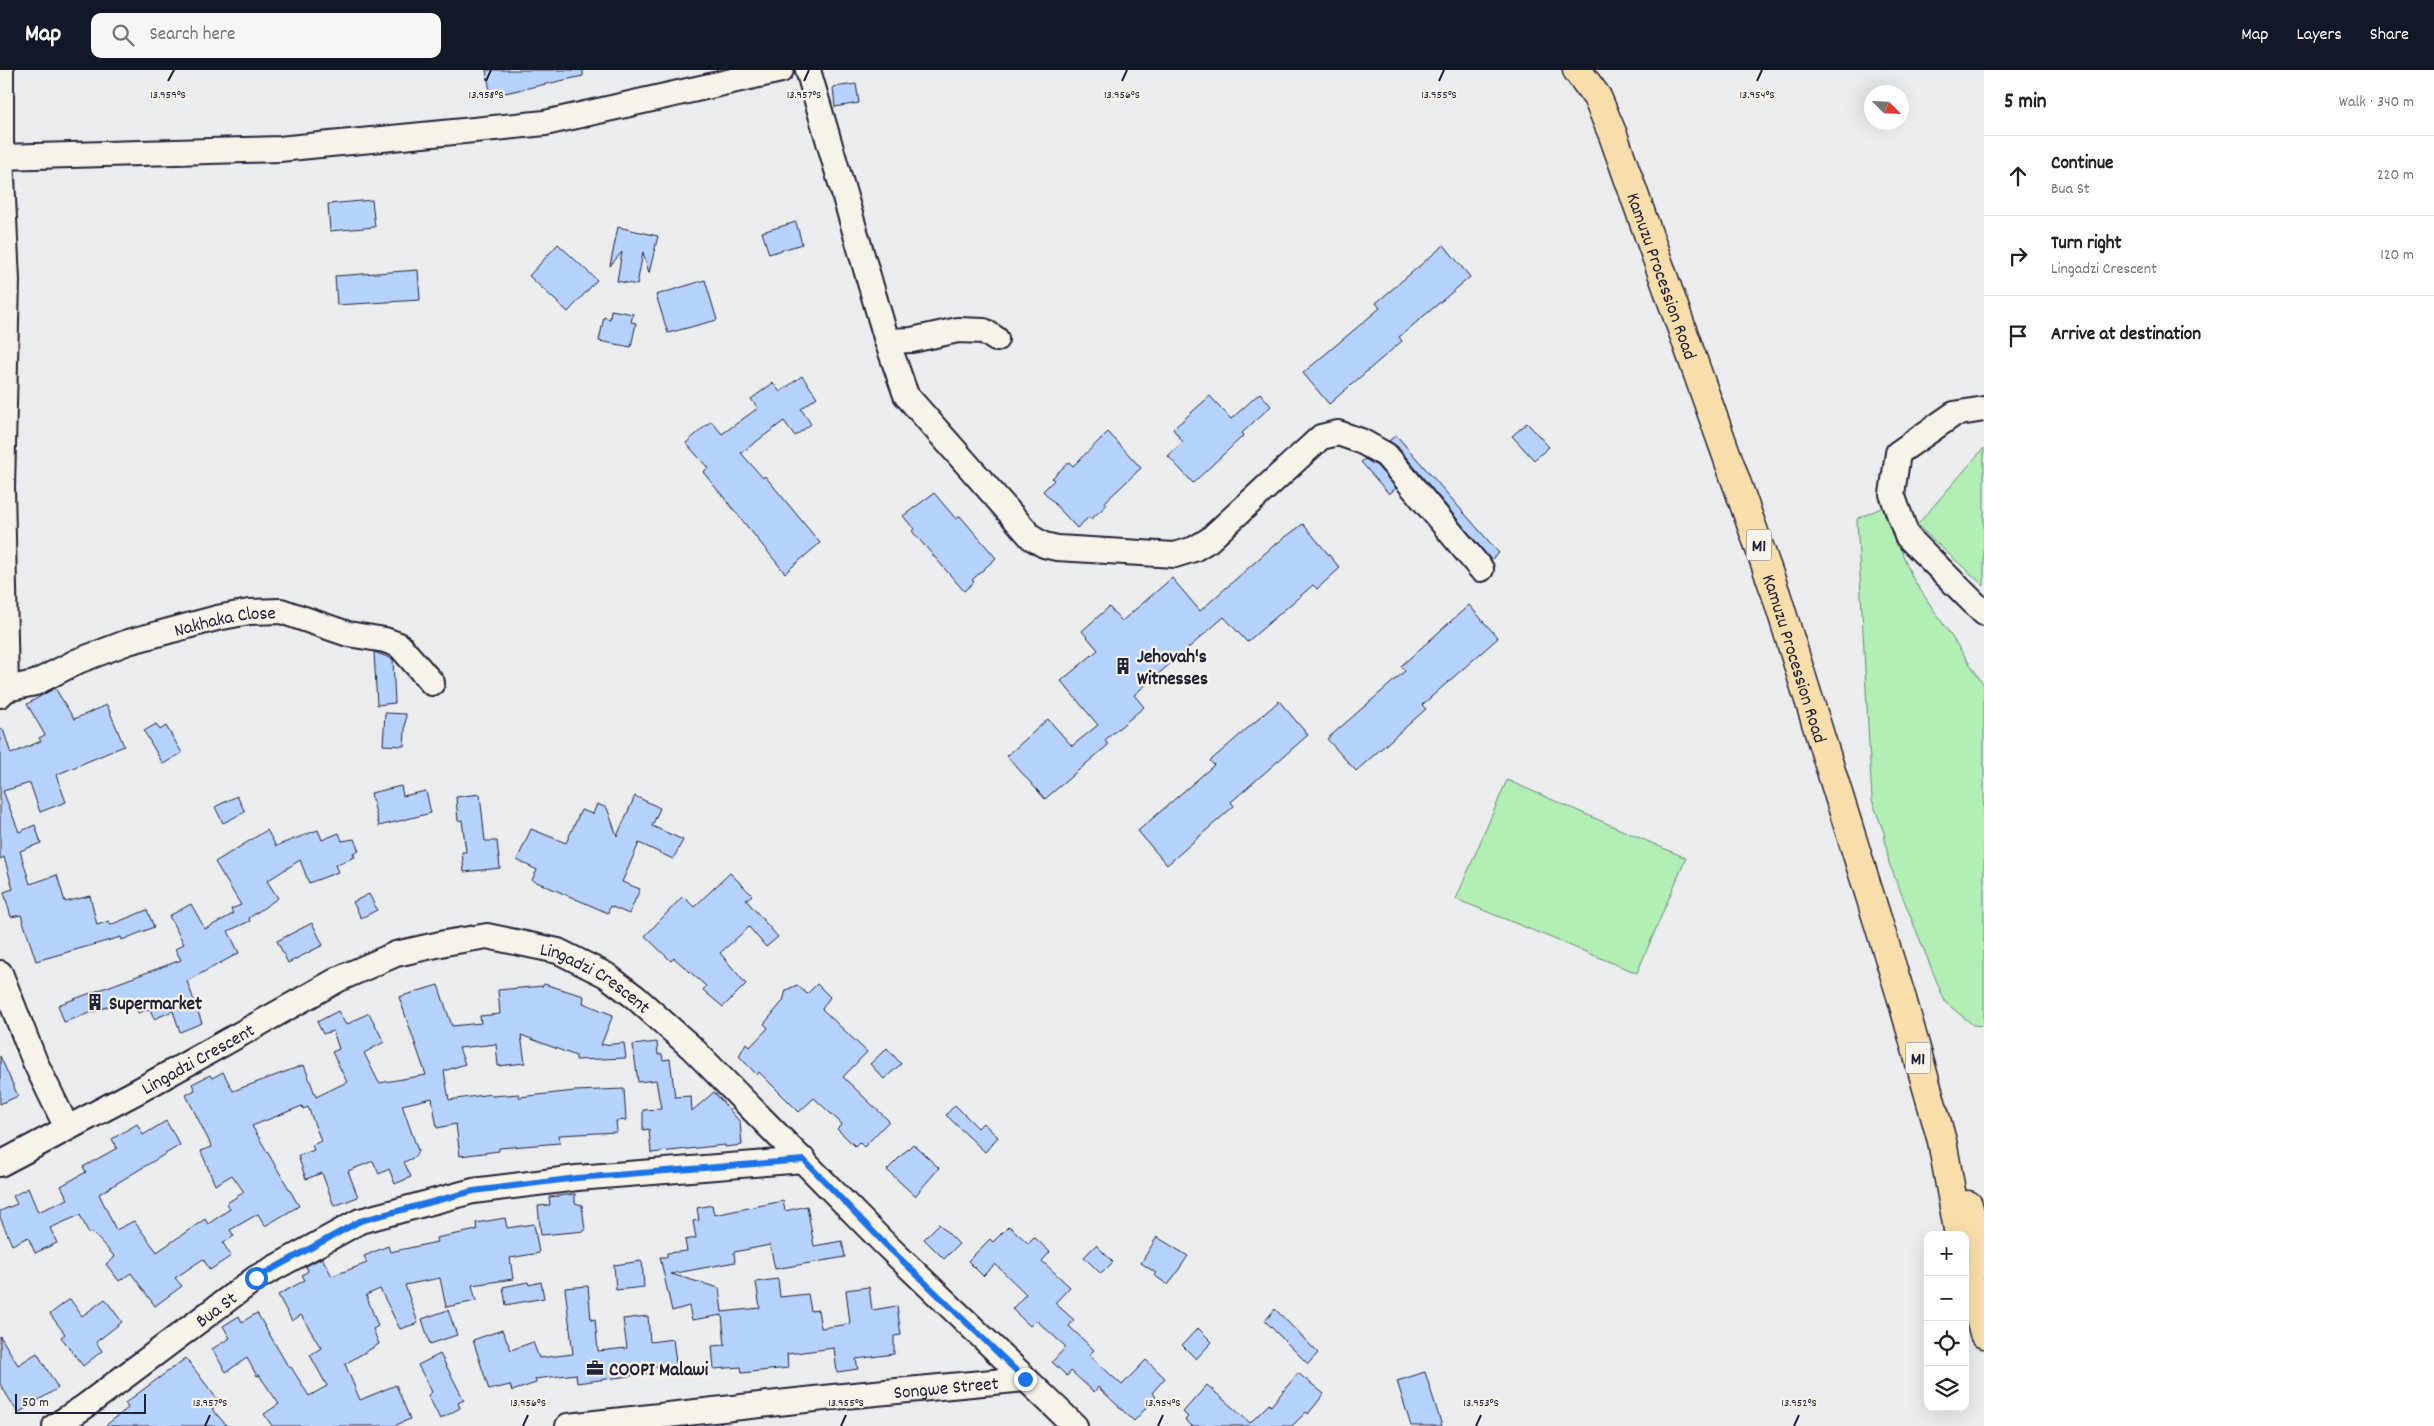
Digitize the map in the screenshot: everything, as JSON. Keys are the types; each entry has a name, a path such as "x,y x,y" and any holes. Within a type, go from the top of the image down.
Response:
{"highway":[{"name":"Kamuzu Procession Road","path":"1576,70 1597,97 1617,145 1776,594 1902,999 1938,1130 1958,1231"},
{"name":"Kamuzu Procession Road","path":"1596,70 1597,97"},
{"name":"Kamuzu Procession Road","path":"1938,1130 1961,1180 1984,1263"},
{"path":"1968,1276 1984,1334"}],"street":[{"path":"1,70 1,157 6,280 2,487 3,692"},
{"path":"1,157 278,149 545,123 781,70"},
{"path":"808,70 887,341 906,394 1032,538 1044,545 1057,548 1176,555 1194,549 1210,540 1321,437 1338,433 1361,441 1386,455 1482,569"},
{"path":"887,341 912,340 958,330 984,331 996,339"},
{"path":"1984,409 1954,414 1898,453 1892,494 1907,536 1984,613"},
{"name":"Nakhaka Close","path":"3,692 35,683 78,661 128,642 217,618 249,612 281,611 348,634 385,640 399,645 432,683"},
{"name":"Lingadzi Crescent","path":"0,1164 138,1091 339,979 396,954 445,942 487,936 558,951 606,974 692,1048 885,1244 1075,1426"},
{"path":"0,973 35,1062 67,1128"},
{"name":"Bua St","path":"55,1426 84,1407 256,1278 360,1221 473,1191 577,1178 804,1160"},
{"name":"Songwe Street","path":"568,1426 833,1397 1025,1379"}],"green space":[{"path":"1984,448 1984,586 1917,525"},
{"path":"1883,507 1913,579 1984,685 1984,1026 1973,1025 1945,1002 1889,863 1884,833 1872,800 1857,519"},
{"path":"1507,780 1686,858 1637,973 1456,899"}],"building":[{"path":"486,70 583,70 583,76 491,96"},
{"path":"856,84 859,103 835,107 833,87"},
{"path":"372,200 375,227 330,231 328,204"},
{"path":"796,222 802,244 769,254 762,232"},
{"path":"618,227 658,236 649,273 643,252 637,285 617,281 622,252 610,266"},
{"path":"558,244 597,280 568,312 529,276"},
{"path":"1444,245 1470,277 1399,337 1402,341 1329,404 1303,373 1380,308 1376,303"},
{"path":"418,270 420,300 337,305 335,276"},
{"path":"705,280 717,320 668,333 656,295"},
{"path":"611,310 633,314 631,322 636,323 631,347 599,341 604,317 610,319"},
{"path":"802,376 817,397 801,409 811,424 795,436 784,421 741,453 763,478 765,476 820,543 785,573 703,472 708,468 686,443 711,421 722,434 758,408 751,399 773,383 780,392"},
{"path":"1260,393 1271,406 1242,433 1244,435 1193,483 1168,456 1183,442 1173,429 1210,396 1231,419"},
{"path":"1527,423 1549,447 1534,460 1512,436"},
{"path":"1108,432 1141,468 1105,502 1107,505 1077,528 1043,491 1054,480 1052,478 1069,462 1073,466"},
{"path":"1396,435 1499,553 1491,560 1397,446 1389,441"},
{"path":"1365,459 1377,466 1396,488 1389,494 1361,462"},
{"path":"934,493 956,519 960,516 996,558 972,580 974,582 964,591 912,531 914,529 903,516"},
{"path":"1303,524 1340,568 1317,589 1313,585 1247,642 1224,617 1134,695 1144,707 1105,740 1108,745 1045,799 1007,756 1048,719 1072,746 1098,725 1061,681 1098,650 1082,631 1109,607 1122,621 1172,578 1200,611 1272,547"},
{"path":"1469,605 1498,638 1422,705 1426,709 1356,771 1327,739 1405,671 1401,666"},
{"path":"374,652 393,659 395,703 377,705"},
{"path":"55,688 74,719 107,705 124,746 56,775 66,802 40,812 30,783 3,791 19,832 35,825 41,843 20,851 30,884 57,875 65,902 90,896 97,925 109,921 110,925 147,910 154,927 122,940 121,937 36,961 21,915 11,917 4,892 13,889 4,857 0,859 0,730 3,729 11,754 41,741 39,738 45,735 27,704"},
{"name":"Jehovah's Witnesses","path":"1279,701 1308,735 1231,802 1234,806 1167,865 1138,831 1214,765 1210,761"},
{"path":"385,713 406,714 404,746 383,745"},
{"path":"156,724 160,730 166,726 182,753 163,764 144,731"},
{"path":"401,786 403,796 426,791 431,813 379,826 371,793"},
{"path":"480,794 485,841 497,841 500,868 464,872 462,852 466,852 462,820 458,821 456,797"},
{"path":"237,796 245,812 223,823 215,807"},
{"path":"635,796 660,808 652,826 683,840 673,859 639,843 622,882 640,889 629,914 610,906 608,913 532,880 537,870 517,860 531,829 566,843 581,810 593,814 597,804 607,808 617,836"},
{"path":"267,830 276,846 318,830 322,840 339,833 342,841 354,839 359,851 353,853 355,857 335,865 338,872 309,883 300,860 267,881 278,898 249,918 250,921 228,931 239,953 187,981 202,1023 180,1032 173,1011 154,1019 150,1009 138,1013 132,998 64,1022 58,1005 181,960 175,949 184,944 169,916 191,904 205,929 233,914 231,909 241,905 215,862"},
{"path":"730,873 752,895 746,900 778,937 766,947 749,927 720,953 746,984 723,1007 703,990 706,986 674,958 671,961 645,936 683,896 694,907"},
{"path":"369,894 377,910 361,918 353,902"},
{"path":"312,923 323,945 288,963 277,941"},
{"path":"544,984 584,996 583,1003 613,1015 601,1045 624,1043 626,1058 576,1060 576,1056 521,1035 525,1063 498,1066 496,1044 459,1048 465,1064 444,1071 449,1100 491,1094 492,1096 519,1094 519,1097 575,1091 624,1089 626,1120 616,1121 617,1132 559,1135 560,1143 499,1148 499,1151 460,1156 456,1124 437,1128 432,1098 402,1105 418,1151 415,1157 404,1162 411,1177 395,1184 389,1169 379,1174 373,1161 348,1171 358,1197 334,1206 322,1173 306,1179 298,1156 314,1150 312,1145 321,1141 308,1107 303,1109 302,1106 252,1126 299,1206 265,1226 258,1214 230,1230 234,1236 223,1243 231,1256 210,1270 203,1259 175,1278 182,1286 155,1306 131,1273 119,1281 106,1264 115,1257 92,1232 89,1234 80,1215 50,1228 57,1243 35,1253 28,1237 12,1245 0,1217 0,1211 17,1204 13,1196 28,1188 38,1212 68,1199 61,1186 86,1172 83,1167 117,1148 112,1139 137,1124 143,1135 166,1121 180,1145 99,1194 116,1230 134,1221 157,1252 205,1219 208,1224 230,1209 227,1203 244,1192 232,1175 215,1185 201,1151 212,1147 186,1095 195,1090 192,1084 210,1075 212,1078 223,1072 233,1091 304,1065 316,1097 347,1082 332,1052 339,1049 333,1031 323,1034 317,1022 338,1011 346,1025 369,1013 384,1042 364,1053 379,1083 426,1075 399,997 438,985 452,1026 481,1023 480,1016 500,1014 498,990 543,986"},
{"path":"817,984 830,997 822,1009 867,1052 843,1077 889,1121 864,1147 859,1142 855,1146 837,1129 842,1124 814,1098 799,1112 759,1072 757,1075 739,1056 746,1043 750,1047 768,1028 764,1024 783,1001 786,990 797,985 807,994"},
{"path":"657,1042 658,1055 662,1054 663,1060 670,1059 675,1097 691,1096 692,1111 714,1092 740,1122 742,1145 651,1153 649,1129 643,1130 643,1110 661,1109 656,1080 638,1082 633,1045"},
{"path":"887,1048 901,1064 884,1079 870,1064"},
{"path":"0,1056 18,1096 0,1104"},
{"path":"955,1105 978,1128 983,1123 998,1137 985,1152 946,1115"},
{"path":"913,1144 939,1168 915,1196 887,1170"},
{"path":"575,1194 575,1203 582,1205 585,1231 541,1235 538,1206 550,1205 549,1197"},
{"path":"783,1201 785,1211 807,1206 814,1246 842,1241 845,1257 775,1269 770,1245 734,1252 735,1262 671,1274 719,1288 722,1312 760,1308 756,1282 778,1279 780,1297 808,1294 811,1311 818,1310 821,1328 850,1324 846,1290 869,1287 872,1310 897,1306 901,1335 894,1336 894,1354 856,1359 858,1369 837,1372 834,1348 787,1354 788,1368 742,1373 741,1367 714,1369 712,1346 725,1345 722,1315 692,1320 689,1306 672,1311 660,1257 667,1257 667,1253 687,1251 685,1240 696,1238 693,1221 699,1220 697,1208 712,1205 714,1215"},
{"path":"505,1218 507,1228 534,1224 539,1253 510,1258 513,1279 472,1285 476,1301 446,1307 440,1278 405,1285 418,1323 400,1329 380,1289 366,1295 378,1326 373,1329 379,1344 345,1364 360,1400 396,1385 410,1419 394,1426 272,1426 264,1414 279,1404 259,1375 257,1376 247,1358 226,1372 212,1349 230,1338 223,1326 239,1316 242,1322 257,1313 289,1368 291,1367 309,1396 327,1386 310,1355 321,1348 301,1315 292,1321 278,1295 305,1280 302,1275 308,1271 306,1266 322,1258 332,1276 367,1263 364,1256 388,1246 390,1252 437,1242 436,1238 477,1230 476,1223"},
{"path":"939,1224 959,1244 944,1259 924,1239"},
{"path":"1009,1226 1028,1243 1034,1237 1050,1252 1042,1261 1070,1287 1055,1303 1074,1320 1069,1326 1094,1350 1089,1355 1122,1385 1146,1360 1165,1378 1152,1393 1156,1397 1134,1421 1098,1387 1094,1392 1071,1371 1067,1376 1052,1362 1066,1347 1036,1320 1030,1326 1012,1309 1026,1294 995,1264 983,1276 968,1261 990,1239 993,1242"},
{"path":"1157,1237 1188,1256 1168,1285 1154,1275 1156,1273 1141,1263"},
{"path":"1096,1245 1113,1262 1101,1274 1084,1257"},
{"path":"642,1261 644,1287 616,1290 614,1265"},
{"path":"528,1282 529,1285 541,1282 544,1298 506,1305 503,1287"},
{"path":"588,1286 591,1320 595,1319 598,1351 627,1348 623,1319 648,1316 650,1342 673,1339 677,1370 650,1365 651,1373 577,1383 576,1374 535,1379 536,1383 512,1391 510,1385 489,1390 473,1340 502,1330 511,1350 533,1342 539,1358 573,1354 565,1288"},
{"path":"70,1299 82,1316 105,1299 122,1322 96,1342 102,1351 83,1366 61,1337 65,1334 50,1314"},
{"path":"1275,1309 1318,1353 1308,1364 1265,1321"},
{"path":"448,1310 457,1335 430,1344 422,1319"},
{"path":"1198,1328 1212,1342 1196,1359 1182,1345"},
{"path":"0,1336 18,1365 37,1353 58,1388 18,1413 0,1384"},
{"path":"440,1354 464,1400 458,1403 460,1408 440,1419 428,1395 432,1392 418,1365"},
{"path":"186,1358 220,1403 212,1409 227,1426 105,1426 128,1408 125,1403"},
{"path":"1425,1372 1442,1426 1411,1426 1397,1381"},
{"path":"1298,1373 1324,1394 1308,1414 1306,1412 1292,1426 1192,1426 1185,1420 1188,1417 1183,1412 1207,1385 1250,1423 1269,1404 1271,1406"}],"place":[{"name":"Jehovah's Witnesses","path":"1123,666"},
{"name":"Supermarket","path":"95,1002"},
{"name":"COOPI Malawi","path":"595,1368"}],"route":[{"path":"256,1278 360,1221 473,1191 577,1178 804,1160 885,1244 1025,1379"}]}
